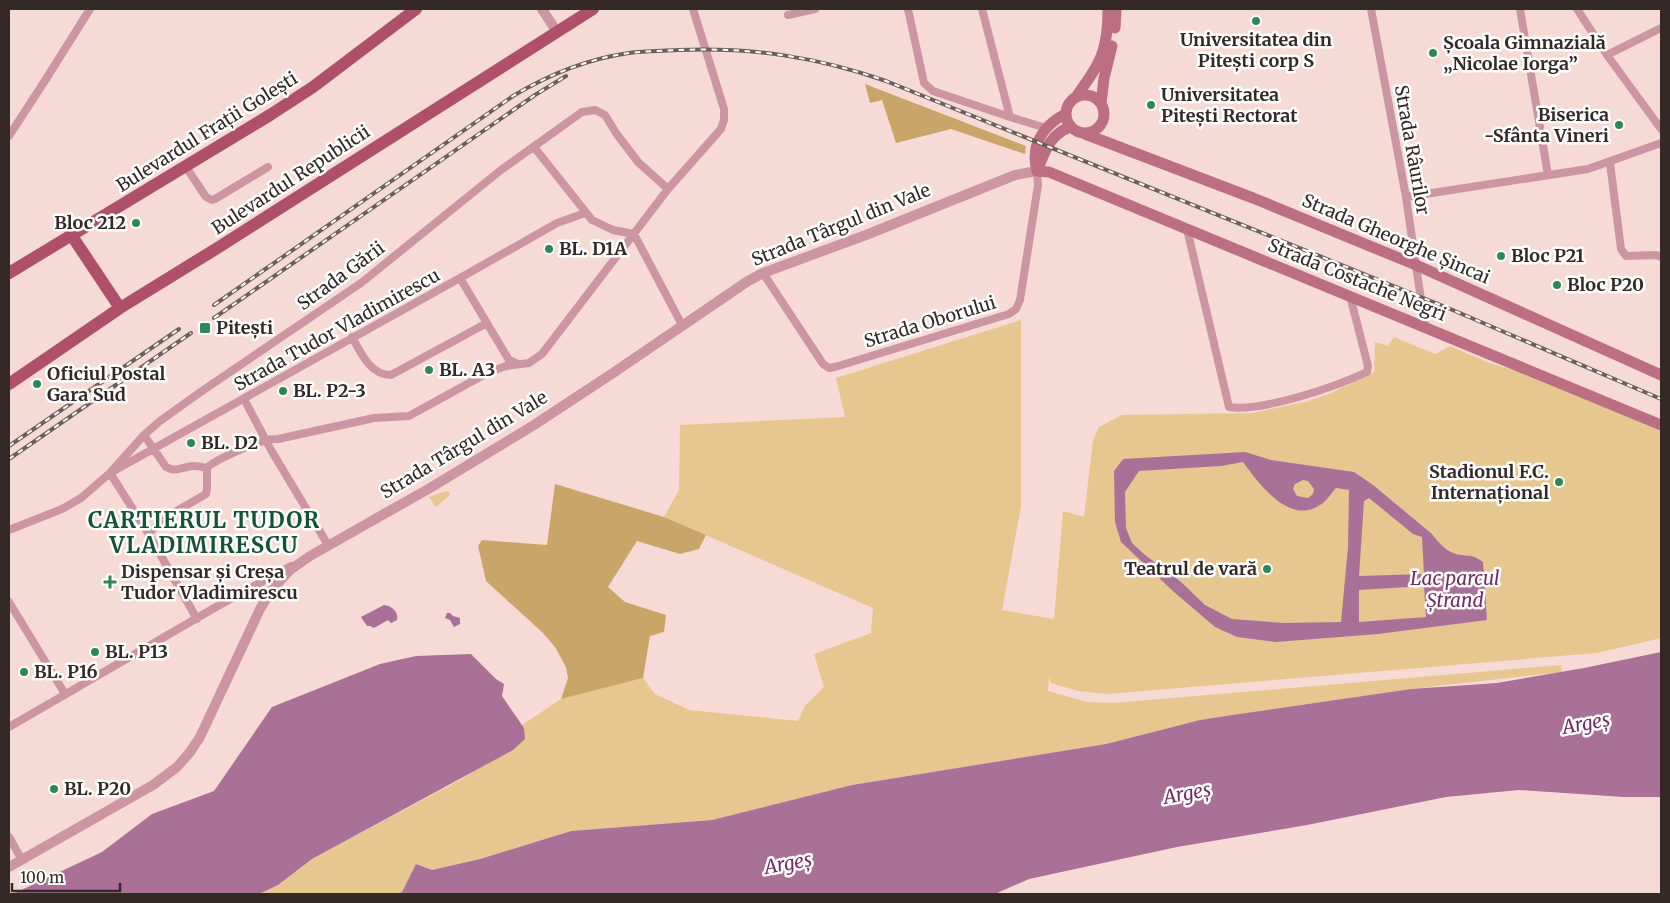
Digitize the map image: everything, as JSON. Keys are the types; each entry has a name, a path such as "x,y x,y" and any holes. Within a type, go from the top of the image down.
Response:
{"main road":[{"name":"Bulevardul Frații Golești","path":"9,273 186,167 313,87 416,9"},
{"name":"Bulevardul Republicii","path":"9,384 120,308 594,9"},
{"path":"1108,9 1106,41 1101,60 1076,97 1068,104 1065,114 1070,127 1079,133 1085,134 1097,130 1101,126 1104,114 1101,104 1104,78 1113,44 1116,9"},
{"path":"1076,97 1081,95 1092,96 1101,104"},
{"path":"1037,171 1034,161 1036,149 1046,128 1054,120 1065,114"},
{"path":"1101,126 1105,136 1112,145"},
{"path":"1037,171 1051,140 1060,131 1070,127"},
{"name":"Strada Gheorghe Șincai","path":"1085,134 1253,198 1416,265 1661,375"},
{"name":"Strada Costache Negri","path":"1037,171 1049,172 1661,425"},
{"path":"72,236 120,308"}],"street":[{"path":"9,136 90,9"},
{"path":"542,9 557,32"},
{"path":"206,468 222,458 266,440 377,418 409,416 489,372 506,366 529,363 542,354 668,189 721,129 724,120 724,109 693,9"},
{"path":"788,16 815,9"},
{"path":"908,9 924,83 928,87 933,91 1046,128"},
{"path":"982,9 1010,117"},
{"name":"Strada Râurilor","path":"1371,9 1406,197 1425,327"},
{"path":"1520,9 1548,175"},
{"path":"1577,9 1607,55 1661,129"},
{"path":"1607,55 1661,28"},
{"name":"Strada Gării","path":"110,473 144,435 160,421 361,283 501,170 582,112 595,110 605,115 638,162 668,189"},
{"path":"1406,197 1588,170 1661,143"},
{"path":"534,147 592,220 602,226 634,234 682,325"},
{"path":"1610,163 1621,249 1626,256 1656,255 1661,257"},
{"path":"186,167 206,196 212,200 268,167"},
{"name":"Strada Târgul din Vale","path":"9,868 153,785 176,767 190,752 200,737 250,628 271,591 290,570 310,556 430,488 534,425 748,281 764,273 866,235 1015,175 1037,171"},
{"name":"Strada Oborului","path":"764,273 823,364 829,368 1009,314 1016,309 1020,300 1038,185 1037,171"},
{"path":"460,278 557,222 585,213"},
{"path":"1187,229 1229,408 1251,408 1303,395 1346,382 1367,372 1368,366 1350,296"},
{"name":"Strada Tudor Vladimirescu","path":"9,530 62,509 81,498 110,473 460,278 509,360 518,364"},
{"path":"352,337 366,360 378,372 391,374 486,323"},
{"path":"244,399 328,545"},
{"path":"144,435 166,467 172,470 192,466 206,468"},
{"path":"148,533 176,512 206,494 208,489 206,468"},
{"path":"110,473 148,533 197,619"},
{"path":"9,727 259,583 310,556"},
{"path":"9,602 65,694"},
{"path":"9,837 22,860"}],"shaded area":[{"path":"865,84 1026,146 1025,154 951,129 896,143 882,100 870,103"},
{"path":"1021,320 1021,506 1002,610 1054,619 1063,511 1084,517 1093,440 1099,427 1122,415 1252,413 1305,402 1329,394 1374,372 1375,342 1388,346 1394,337 1435,354 1450,346 1487,362 1529,375 1661,431 1661,638 1597,653 1107,694 1078,691 1051,683 1049,676 1048,691 1087,702 1113,703 1561,665 1562,672 1411,689 1200,720 1106,744 852,785 712,820 571,831 480,859 432,870 416,864 402,892 397,894 259,894 278,885 312,859 460,780 525,739 522,725 561,699 643,678 655,694 689,710 798,721 805,706 824,687 814,654 871,633 873,608 664,517 679,490 680,425 845,417 836,378"},
{"path":"555,484 664,517 706,535 699,549 680,554 637,541 608,587 625,602 666,615 664,632 650,636 643,678 561,699 568,678 566,667 555,647 543,633 486,581 478,546 482,540 547,545"},
{"path":"446,491 450,493 449,496 436,507 429,497"}],"water":[{"name":"Lac parcul Ștrand","path":"1245,452 1271,460 1354,472 1373,485 1432,534 1447,550 1475,557 1483,562 1487,620 1378,634 1276,642 1237,637 1215,627 1174,592 1121,542 1115,522 1114,471 1123,459","holes":["1243,462 1267,492 1288,507 1299,510 1311,509 1323,503 1336,488 1349,490 1348,547 1341,622 1284,623 1232,619 1205,605 1180,581 1132,543 1126,528 1125,492 1139,471 1221,466","1303,480 1308,481 1314,489 1313,494 1308,498 1297,496 1293,489 1295,484","1369,498 1413,534 1422,537 1424,574 1359,576 1364,501","1424,586 1426,617 1359,622 1359,590"]},
{"path":"384,605 394,610 397,614 397,620 391,623 388,620 374,628 367,626 361,617"},
{"path":"447,613 460,618 460,624 454,627 450,620 445,618"},
{"name":"Argeș","path":"1661,652 1661,797 1623,797 1519,790 1446,797 1307,825 1177,847 1029,879 995,894 397,894 402,892 416,864 432,870 480,859 571,831 712,820 852,785 1106,744 1200,720 1411,689 1497,683"},
{"path":"471,654 496,679 504,684 502,696 524,728 525,739 513,750 312,859 278,885 259,894 13,894 102,852 152,814 214,791 272,707 380,664 416,656"}],"railway":[{"path":"214,305 513,96 540,81 598,59 629,53 705,49 732,50 784,55 809,60 886,81 1448,308 1661,399"},
{"path":"214,318 535,95 566,76"},
{"path":"9,446 179,329"},
{"path":"9,459 191,333"}],"place":[{"name":"Universitatea din Pitești corp S","path":"1256,21"},
{"name":"Școala Gimnazială „Nicolae Iorga”","path":"1433,53"},
{"name":"Universitatea Pitești Rectorat","path":"1151,105"},
{"name":"Biserica -Sfânta Vineri","path":"1619,125"},
{"name":"Bloc 212","path":"136,223"},
{"name":"BL. D1A","path":"549,249"},
{"name":"Bloc P21","path":"1501,256"},
{"name":"Bloc P20","path":"1557,285"},
{"name":"Pitești","path":"205,328"},
{"name":"BL. A3","path":"429,370"},
{"name":"Oficiul Postal Gara Sud","path":"37,384"},
{"name":"BL. P2-3","path":"283,391"},
{"name":"BL. D2","path":"191,443"},
{"name":"Stadionul F.C. Internațional","path":"1559,482"},
{"name":"Teatrul de vară","path":"1267,569"},
{"name":"Dispensar și Creșa Tudor Vladimirescu","path":"110,582"},
{"name":"BL. P13","path":"95,652"},
{"name":"BL. P16","path":"24,672"},
{"name":"BL. P20","path":"54,789"}],"district":[{"name":"CARTIERUL TUDOR VLADIMIRESCU","path":"204,532"}]}
